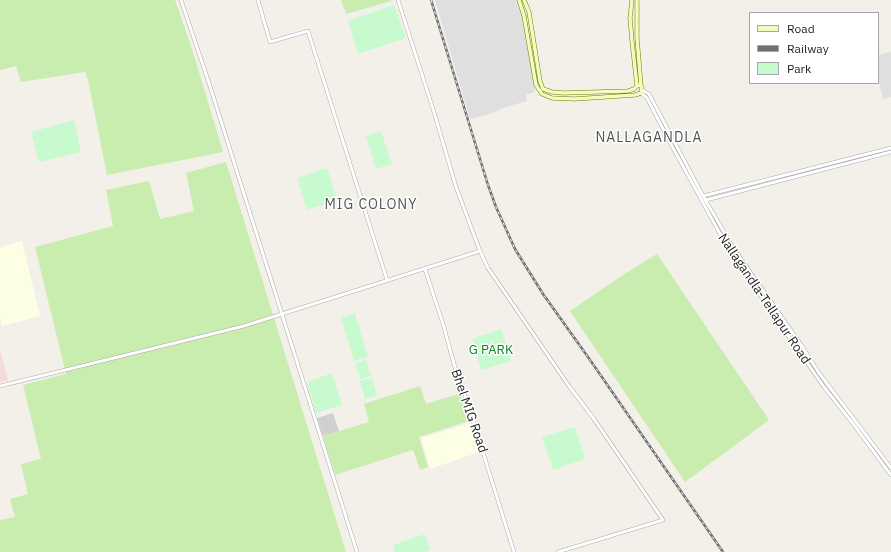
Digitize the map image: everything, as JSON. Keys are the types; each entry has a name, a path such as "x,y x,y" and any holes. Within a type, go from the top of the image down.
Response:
{"main road":[{"path":"518,0 521,6 537,88 545,96 552,98 574,99 635,95 640,88 637,38 637,0"},
{"path":"525,0 529,12 540,82 543,89 547,91 564,93 634,90 640,88"},
{"path":"632,0 630,18 631,34 640,88"},
{"path":"530,56 536,55"}],"street":[{"path":"181,0 209,83 357,552"},
{"path":"258,0 270,42 308,31 387,280"},
{"path":"398,0 434,112 456,187 488,268 663,520 558,552"},
{"name":"Nallagandla-Tellapur Road","path":"640,88 649,94 730,252 824,387 891,475"},
{"name":"Nallagandla-Tellapur Road","path":"675,147 734,249 802,346 819,373 891,468"},
{"path":"703,196 891,148"},
{"path":"706,200 891,152"},
{"path":"0,386 244,326 480,251"},
{"name":"Bhel MIG Road","path":"425,269 514,552"}],"shaded area":[{"path":"435,0 516,0 522,17 535,92 526,95 527,101 506,107 493,113 470,119"},
{"path":"891,52 891,97 883,99 879,83 879,55"},
{"path":"22,241 40,316 2,326 0,318 0,247"},
{"path":"0,350 8,380 0,382"},
{"path":"333,413 339,431 323,436 317,418"},
{"path":"471,423 479,452 430,469 421,438"}],"green space":[{"path":"0,0 175,0 192,49 223,152 107,175 88,80 85,72 21,82 16,66 0,70"},
{"path":"341,0 391,0 391,1 346,14"},
{"path":"394,5 406,38 358,54 348,21"},
{"path":"74,120 81,152 39,162 31,132"},
{"path":"381,131 392,164 376,169 366,136"},
{"path":"226,162 346,552 0,552 0,520 15,517 10,499 28,494 21,464 41,459 23,385 66,374 35,247 113,226 106,190 149,181 160,219 194,211 186,173"},
{"path":"327,168 337,200 307,210 297,178"},
{"path":"657,254 769,420 685,482 570,311"},
{"path":"355,313 368,357 354,361 341,318"},
{"name":"G PARK","path":"501,329 511,361 481,370 472,339"},
{"path":"366,360 371,376 360,379 355,364"},
{"path":"332,373 342,405 316,413 307,382"},
{"path":"372,378 377,396 365,399 360,381"},
{"path":"420,386 426,404 461,393 469,421 419,437 428,467 420,470 413,450 335,475 323,436 369,422 364,404"},
{"path":"575,427 585,459 553,470 542,437"},
{"path":"425,534 430,550 423,552 395,552 393,545"}],"railway":[{"path":"431,0 488,185 515,249 543,294 723,552"}],"district":[{"name":"NALLAGANDLA","path":"649,138"},
{"name":"MIG COLONY","path":"371,205"}]}
